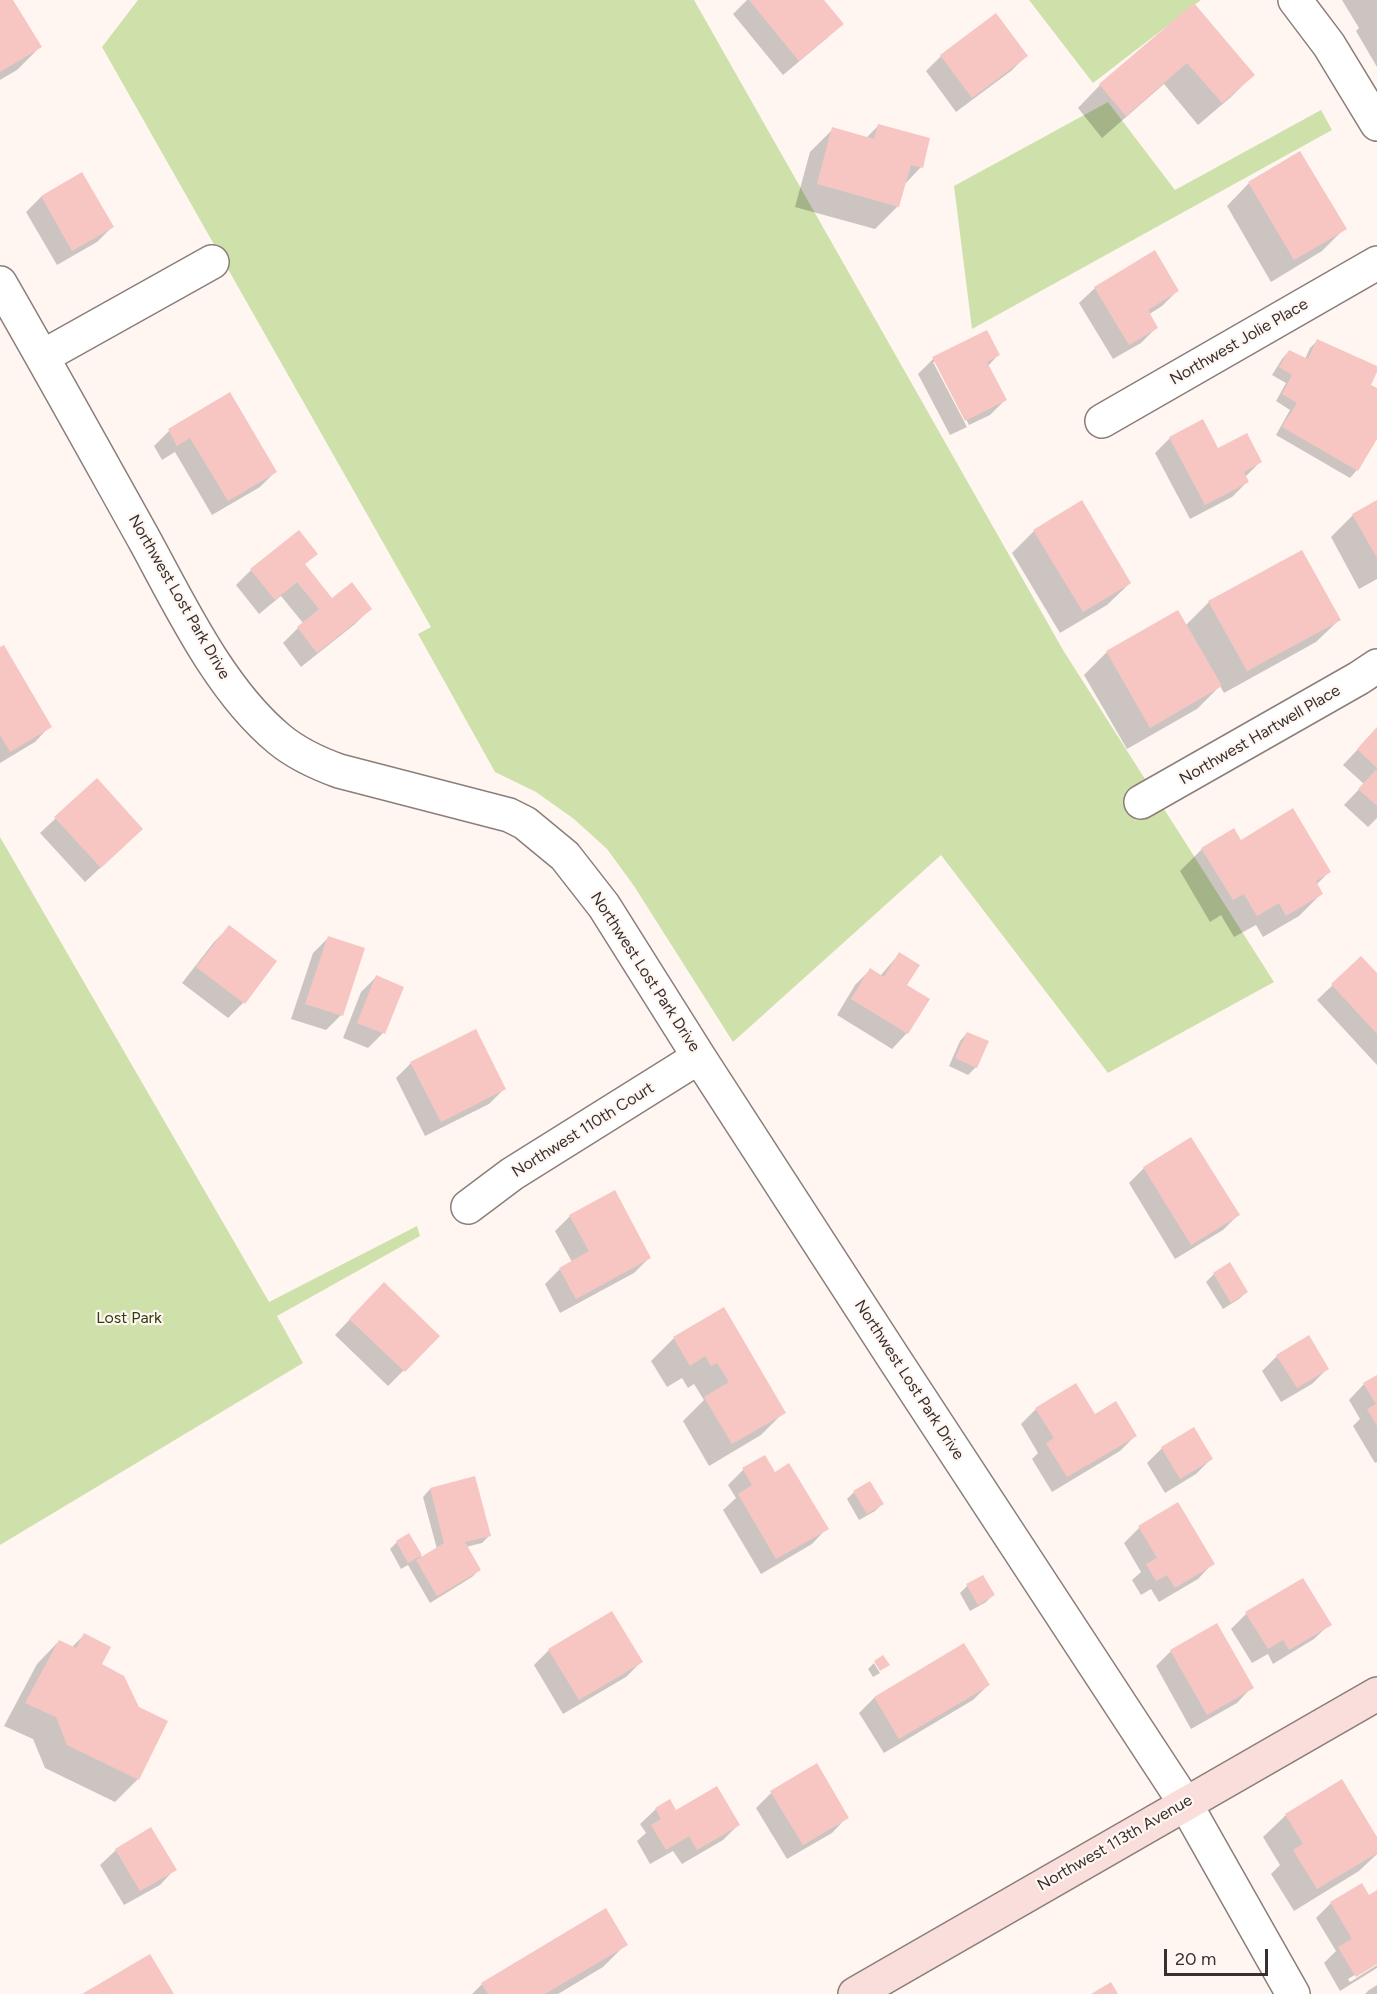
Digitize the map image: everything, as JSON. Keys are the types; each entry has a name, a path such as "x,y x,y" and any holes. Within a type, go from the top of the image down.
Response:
{"street":[{"path":"1295,0 1329,45 1377,124"},
{"path":"42,357 212,262"},
{"name":"Northwest Jolie Place","path":"1102,421 1377,262"},
{"name":"Northwest Lost Park Drive","path":"0,283 184,612 222,674 256,716 279,739 317,763 339,771 509,815 525,823 565,856 604,906 699,1057 1185,1803 1293,1994"},
{"name":"Northwest Hartwell Place","path":"1141,802 1377,666"},
{"name":"Northwest 110th Court","path":"468,1207 512,1174 699,1057"},
{"name":"Northwest 113th Avenue","path":"855,1994 1377,1694"}],"green space":[{"path":"138,0 694,0 1063,650 1274,982 1108,1073 941,855 733,1042 634,886 607,849 574,819 536,792 495,772 418,634 431,627 102,47"},
{"path":"1029,0 1201,0 1093,83"},
{"path":"1108,102 1175,190 1321,110 1332,130 972,329 954,186"},
{"name":"Lost Park","path":"0,837 269,1302 417,1226 420,1236 277,1316 303,1363 0,1545"}],"building":[{"path":"0,0 13,0 42,47 0,72"},
{"path":"749,0 824,0 844,24 799,61"},
{"path":"1194,3 1255,75 1222,103 1187,63 1126,116 1099,84"},
{"path":"996,13 1028,56 972,98 940,55"},
{"path":"878,124 930,138 923,168 911,165 899,207 817,184 832,127 874,139"},
{"path":"1300,151 1347,229 1294,260 1248,182"},
{"path":"82,172 114,227 72,251 41,196"},
{"path":"1155,250 1179,291 1148,310 1158,328 1129,345 1094,287"},
{"path":"987,330 1000,355 987,362 1007,400 965,421 932,357"},
{"path":"1317,339 1377,366 1377,372 1371,385 1377,388 1377,439 1358,471 1282,427 1297,403 1282,394 1292,375 1279,367 1289,350 1308,359"},
{"path":"230,392 277,472 228,501 190,438 177,446 168,429"},
{"path":"1203,419 1218,448 1247,433 1262,462 1244,472 1249,482 1205,505 1169,437"},
{"path":"1082,500 1131,583 1083,612 1033,530"},
{"path":"1377,500 1377,558 1352,514"},
{"path":"299,530 318,554 305,564 332,598 352,582 372,609 317,653 297,627 319,609 297,582 275,600 250,569"},
{"path":"1302,550 1341,620 1247,671 1208,601"},
{"path":"1178,610 1222,686 1150,728 1106,651"},
{"path":"4,645 52,727 10,752 0,735 0,647"},
{"path":"1377,727 1377,768 1357,749"},
{"path":"1377,769 1377,806 1358,789"},
{"path":"97,778 143,829 101,868 54,817"},
{"path":"1293,808 1331,872 1316,881 1323,894 1286,916 1279,903 1257,916 1244,894 1233,900 1201,848 1234,828 1241,840"},
{"path":"229,925 277,961 245,1004 196,967"},
{"path":"328,936 365,948 343,1016 305,1004"},
{"path":"899,952 920,965 907,985 930,999 908,1034 851,999 870,968 884,977"},
{"path":"1361,956 1377,973 1377,1034 1331,984"},
{"path":"376,975 404,987 385,1034 357,1023"},
{"path":"476,1029 506,1089 441,1122 410,1062"},
{"path":"967,1032 989,1041 977,1068 955,1058"},
{"path":"1191,1137 1240,1215 1191,1245 1143,1167"},
{"path":"615,1190 651,1258 576,1299 559,1268 589,1251 569,1215"},
{"path":"1230,1262 1248,1292 1231,1303 1213,1273"},
{"path":"384,1282 440,1336 405,1372 349,1319"},
{"path":"724,1307 786,1413 732,1444 704,1397 729,1382 717,1363 711,1366 705,1356 690,1366 673,1337"},
{"path":"1309,1335 1329,1369 1297,1388 1276,1355"},
{"path":"1377,1375 1377,1426 1367,1409 1376,1404 1363,1383"},
{"path":"1076,1383 1095,1414 1116,1401 1137,1436 1067,1477 1046,1443 1054,1438 1035,1408"},
{"path":"1194,1427 1213,1459 1180,1479 1161,1447"},
{"path":"765,1455 775,1472 789,1463 829,1529 776,1559 738,1494 752,1485 742,1468"},
{"path":"475,1476 491,1536 465,1542 481,1570 437,1596 416,1560 444,1543 430,1488"},
{"path":"870,1481 884,1504 867,1514 853,1491"},
{"path":"1178,1502 1215,1564 1175,1588 1167,1575 1156,1581 1146,1564 1157,1558 1138,1526"},
{"path":"409,1533 422,1555 408,1563 396,1541"},
{"path":"983,1575 995,1595 978,1605 966,1584"},
{"path":"1303,1578 1332,1625 1289,1650 1283,1640 1268,1649 1245,1612"},
{"path":"612,1611 643,1662 579,1700 548,1649"},
{"path":"1217,1623 1254,1688 1207,1715 1170,1650"},
{"path":"84,1633 111,1647 102,1664 124,1676 139,1707 168,1721 139,1780 67,1745 56,1717 25,1703 59,1640 76,1648"},
{"path":"964,1643 990,1685 899,1739 874,1697"},
{"path":"883,1655 890,1665 880,1671 874,1661"},
{"path":"817,1763 849,1818 803,1845 770,1791"},
{"path":"1342,1779 1377,1837 1377,1853 1317,1889 1293,1850 1303,1844 1285,1814"},
{"path":"717,1786 740,1825 697,1850 689,1836 666,1850 651,1825 661,1819 655,1808 670,1799 676,1810"},
{"path":"151,1827 177,1870 140,1891 115,1849"},
{"path":"1362,1883 1369,1895 1377,1890 1377,1964 1356,1977 1338,1947 1352,1939 1330,1902"},
{"path":"606,1908 628,1945 545,1994 488,1994 481,1983"},
{"path":"150,1954 174,1994 82,1994"},
{"path":"1111,1982 1118,1994 1091,1994"}]}
